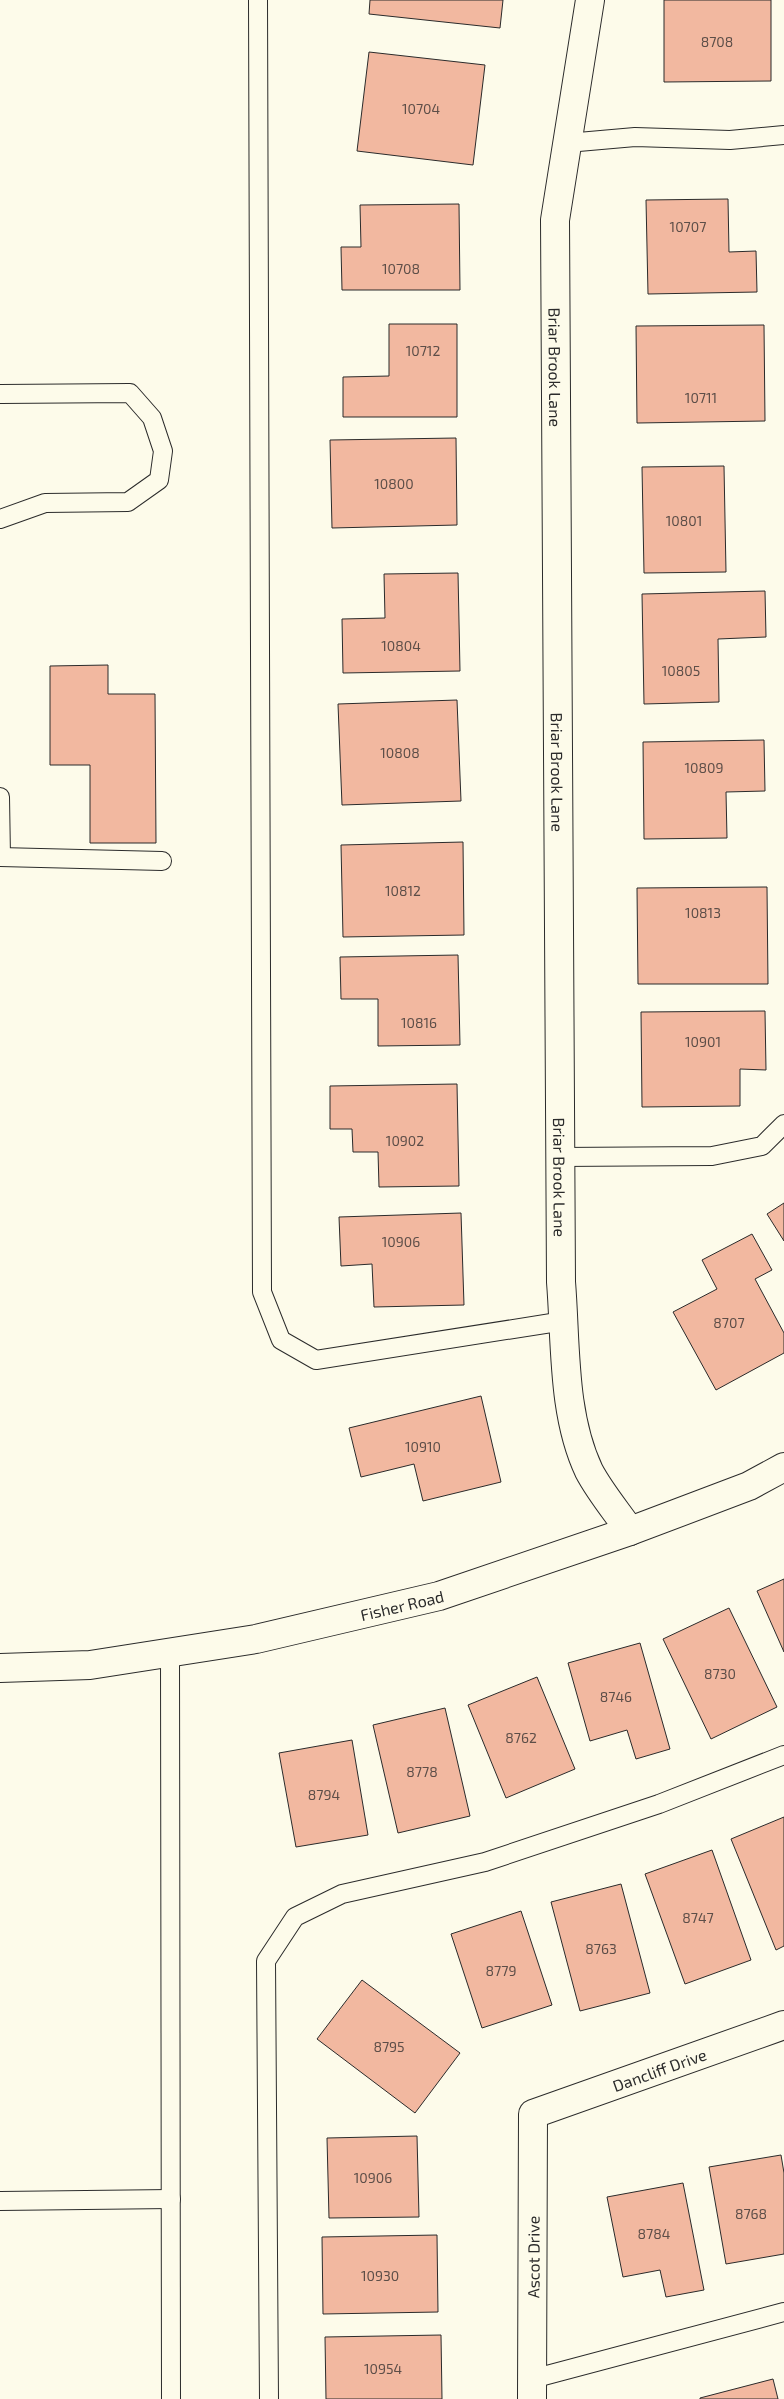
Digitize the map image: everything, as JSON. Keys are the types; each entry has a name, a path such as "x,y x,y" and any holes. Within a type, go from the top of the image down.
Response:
{"street":[{"name":"Briar Brook Lane","path":"590,0 555,220 561,1282 569,1393 576,1438 590,1472 630,1531"},
{"name":"Fisher Road","path":"0,1668 90,1665 256,1638 439,1596 630,1531 749,1486 784,1467"},
{"name":"Dancliff Drive","path":"533,2114 784,2025"},
{"name":"Ascot Drive","path":"532,2389 533,2114"}],"lane":[{"path":"258,0 262,1292 281,1340 316,1360 564,1321"},
{"path":"567,143 635,137 730,140 784,135"},
{"path":"0,394 130,393 152,418 163,451 159,480 128,502 45,503 0,519"},
{"path":"0,797 1,857 162,861"},
{"path":"559,1157 712,1156 762,1146 784,1124"},
{"path":"170,1652 171,2399"},
{"path":"269,2399 266,1961 295,1918 342,1894 485,1862 660,1804 784,1755"},
{"path":"0,2201 171,2199"},
{"path":"532,2389 784,2312"}],"building":[{"path":"370,0 503,0 500,28 369,14"},
{"path":"664,0 771,0 771,81 664,82"},
{"path":"369,52 485,65 473,165 357,151"},
{"path":"728,199 729,252 756,251 757,292 648,294 646,200"},
{"path":"459,204 460,290 342,290 341,247 361,247 360,205"},
{"path":"389,324 457,324 457,417 343,417 343,377 389,376"},
{"path":"764,325 765,421 637,423 636,326"},
{"path":"456,438 457,525 332,528 330,440"},
{"path":"724,466 726,572 644,573 642,467"},
{"path":"458,573 460,671 343,673 342,619 385,618 384,574"},
{"path":"765,591 766,637 718,639 719,702 644,704 642,594"},
{"path":"108,665 108,694 155,694 156,843 90,843 90,765 50,765 50,666"},
{"path":"457,700 461,801 342,805 338,704"},
{"path":"764,740 765,791 726,792 727,838 644,839 643,742"},
{"path":"463,842 464,935 343,937 341,845"},
{"path":"767,887 768,984 638,984 637,888"},
{"path":"458,955 460,1045 378,1046 378,999 341,999 340,957"},
{"path":"765,1011 766,1070 740,1069 740,1106 642,1107 641,1012"},
{"path":"457,1084 459,1186 379,1187 378,1152 353,1152 352,1129 330,1129 330,1086"},
{"path":"784,1203 784,1241 767,1214"},
{"path":"461,1213 464,1305 374,1307 372,1264 341,1266 339,1217"},
{"path":"752,1234 772,1270 755,1279 784,1333 784,1353 716,1390 673,1312 717,1289 702,1260"},
{"path":"481,1396 501,1482 423,1501 414,1464 361,1477 349,1428"},
{"path":"784,1579 784,1652 757,1591"},
{"path":"729,1608 777,1707 711,1739 663,1639"},
{"path":"640,1643 670,1749 636,1759 627,1730 590,1741 568,1663"},
{"path":"537,1677 575,1769 506,1798 468,1705"},
{"path":"445,1708 470,1816 398,1833 373,1725"},
{"path":"352,1740 368,1835 296,1847 279,1753"},
{"path":"784,1817 784,1946 776,1950 731,1839"},
{"path":"712,1850 751,1960 685,1984 645,1874"},
{"path":"621,1884 650,1993 580,2011 551,1902"},
{"path":"521,1911 552,2005 482,2028 451,1934"},
{"path":"362,1980 460,2053 415,2113 317,2039"},
{"path":"417,2136 419,2217 329,2218 327,2138"},
{"path":"781,2155 784,2173 784,2254 726,2264 709,2167"},
{"path":"683,2183 704,2290 666,2297 660,2270 623,2277 607,2197"},
{"path":"437,2235 438,2312 323,2314 322,2237"},
{"path":"441,2335 442,2399 326,2399 325,2337"},
{"path":"773,2379 778,2399 700,2399 700,2398"}]}
